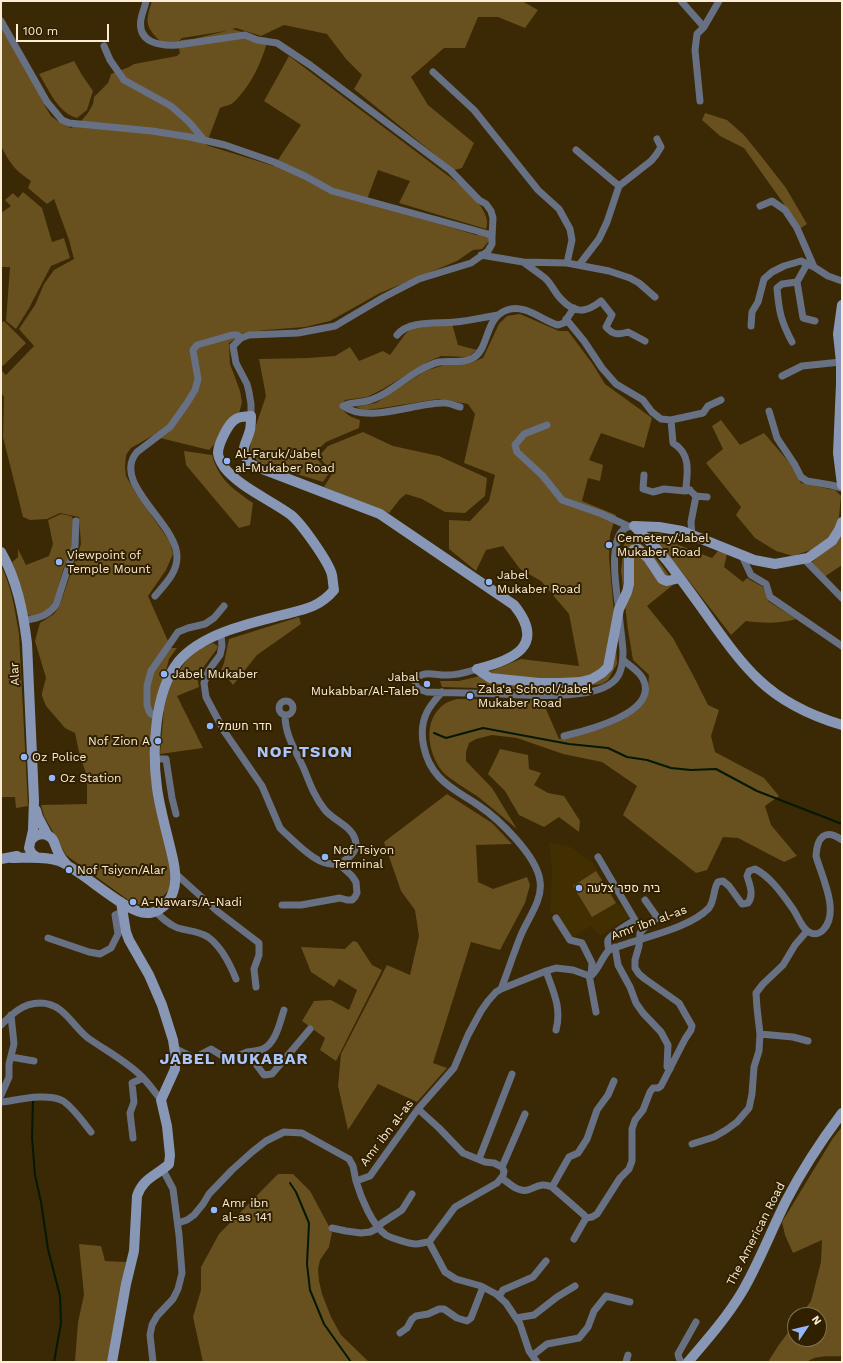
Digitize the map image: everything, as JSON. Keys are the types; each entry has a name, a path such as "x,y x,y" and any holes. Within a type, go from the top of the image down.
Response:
{"street":[{"path":"146,1 141,20 141,30 145,38 154,44 177,46 245,35 257,40 277,43 310,65 451,171 479,200 486,204 491,211 493,218 492,244 488,250 471,263 438,272 408,284 335,326 298,333 249,335 242,338 232,346 236,363 247,384 249,392 251,416 250,428 244,445 244,452 246,459 252,465 380,514 514,605 522,615 527,627 528,635 520,651 506,660 477,669 448,675 420,674 415,680 416,686 427,692 560,695 597,690 615,680 620,673 623,660 619,610 614,578 615,551 623,529 631,526"},
{"path":"681,1 704,27"},
{"path":"700,101 695,50 697,34 704,27 719,1"},
{"path":"1,21 47,102 62,120 76,124 152,131 204,140 236,148 274,162 332,190 488,234 492,237"},
{"path":"104,46 110,60 124,80 171,106 189,122 204,140"},
{"path":"433,72 474,110 538,190 559,209 570,229 572,240 567,263"},
{"path":"579,265 600,238 619,186 651,161 656,155 660,147 657,139"},
{"path":"576,150 619,186"},
{"path":"760,206 772,201 785,210 797,228 814,267"},
{"path":"481,255 523,262 567,263 609,271 630,278 639,283 655,297"},
{"path":"751,326 752,312 758,302 764,279 772,272 784,266 801,261 842,282"},
{"path":"523,262 546,279 561,299 574,308 578,310 590,310 601,301 612,315 606,327 610,332 620,334 628,332 645,341"},
{"path":"807,264 797,282 804,318 815,321"},
{"path":"792,342 783,325 779,309 778,288 782,284 797,282"},
{"path":"769,411 777,438 801,477 807,480 831,484 842,484 838,453 838,433 841,404 841,362 838,334 842,306"},
{"path":"397,335 409,326 454,322 498,315 507,310 518,309 535,314 558,326 564,323 574,308"},
{"path":"460,407 443,402 410,409 365,413 349,410 343,406 367,401 381,395 426,367 440,362 467,361 473,358 480,352 489,327 498,315"},
{"path":"566,319 584,341 602,368 616,384 643,400 652,412 661,418 671,420 703,413 708,406 722,400"},
{"path":"155,596 175,570 177,556 173,541 137,488 130,471 130,463 133,456 137,452 170,427 195,390 198,379 193,350 197,345 232,335 237,335 242,338"},
{"path":"782,376 802,366 841,362"},
{"path":"12,858 27,853 30,844 37,835 45,834 54,842 54,846 62,859 68,865 121,907 146,913 155,911 166,904 170,898 173,890 175,873 157,789 155,759 158,717 164,690 170,675 178,662 193,648 206,640 266,619 310,608 326,599 334,590 332,574 323,557 300,525 291,515 236,480 224,467 220,459 218,453 223,437 229,426 234,420 240,417 251,416"},
{"path":"671,420 673,443 678,446 684,454 688,468 686,487 696,496 707,497"},
{"path":"547,425 524,434 515,445 517,452 543,476 562,500 631,526 682,531 742,556 775,564 808,558 832,541 842,522"},
{"path":"644,475 643,489 653,492 664,489 690,490"},
{"path":"692,536 691,522 696,496"},
{"path":"24,621 45,616 56,605 75,546 76,521"},
{"path":"631,526 656,548 680,578 735,654 760,681 799,708 821,718 842,725"},
{"path":"477,669 490,678 539,683 580,682 592,679 608,667 619,610 629,584 629,555 632,550 638,549 648,558 662,579 667,581 680,578"},
{"name":"Alar","path":"1,552 13,576 21,604 27,643 34,800 34,821 30,844"},
{"path":"742,556 751,575 766,584 770,597 842,646"},
{"path":"804,559 842,598"},
{"path":"158,717 151,714 147,705 147,686 151,671 178,632 205,624 214,618 224,606"},
{"path":"220,634 222,646 220,655 209,670 204,686 206,697 214,713 224,731 264,790 280,828 320,862 339,864 355,851 355,839 350,831 325,810 316,796 286,731 285,715 290,714 293,710 292,704 286,697"},
{"path":"564,736 592,730 620,718 638,704 643,698 645,690 643,679 638,672 631,668 623,660"},
{"path":"442,692 432,703 424,722 424,746 432,769 439,778 479,806 505,828 528,854 539,874 541,890 540,897 522,934 501,989"},
{"path":"155,759 166,759 176,814"},
{"name":"Alar","path":"34,800 38,817 48,836"},
{"path":"692,1144 714,1137 726,1130 737,1122 749,1108 752,1094 754,1067 759,1051 760,1034 756,993 762,984 783,965 795,945 807,931 817,934 824,930 830,917 831,909 816,856 816,849 822,836 833,834 842,840"},
{"path":"30,844 32,854 42,858 51,855 54,846"},
{"path":"598,857 636,920 608,939 607,944 612,948 618,965 630,987 636,1003 643,1013 661,1032 668,1045 667,1067 670,1069"},
{"path":"1,859 42,858 58,860 68,865"},
{"path":"282,905 302,905 340,898 352,900 357,893 356,882 352,876 339,864"},
{"name":"Amr ibn al-as","path":"178,1223 187,1220 194,1215 209,1194 252,1152 266,1141 284,1132 302,1133 350,1159 356,1181 370,1176 418,1109 454,1068 468,1035 481,1011 496,992 556,968 573,970 590,975 599,967 603,955 612,948 690,921 700,914 709,907 714,899 715,886 718,882 723,881 729,886 742,904 748,903 751,900 752,893 746,876 749,871 755,869 763,873 793,909 807,931"},
{"path":"175,873 217,911 259,943 259,955 254,969 256,987"},
{"path":"586,1218 597,1214 620,1178 629,1169 632,1161 632,1129 635,1120 643,1110 653,1088 658,1088 661,1086 692,1026 680,1003 645,979 635,968 635,960 641,930 656,919 645,900"},
{"path":"48,938 89,952 100,954 111,948 118,934 115,915 121,907"},
{"path":"121,907 128,940 149,975 162,1005 174,1048 176,1062 175,1069 161,1100"},
{"path":"155,911 164,920 178,928 208,937 220,948 229,962 236,979"},
{"path":"556,918 570,940 582,943 591,959 592,963 590,975 596,1012"},
{"path":"546,971 558,1002 558,1021 556,1030"},
{"path":"1,1025 17,1010 31,1004 41,1003 58,1008 67,1014 88,1038 110,1052 143,1078 161,1100 167,1126 170,1155 169,1164 145,1182 139,1189 137,1196 134,1251 126,1284 112,1362"},
{"path":"174,1048 194,1058 211,1050 229,1060 247,1052 263,1049 272,1042 284,1010"},
{"path":"1,1095 9,1077 9,1064 14,1044 11,1015"},
{"path":"247,1052 264,1075 272,1074 310,1029"},
{"path":"760,1034 793,1037 808,1041"},
{"path":"11,1057 34,1061"},
{"path":"478,1159 512,1074"},
{"path":"132,1138 130,1113 134,1102 132,1083 143,1078"},
{"path":"552,1186 569,1157 578,1153 587,1139 596,1110 608,1095 614,1081"},
{"path":"1,1102 45,1097 61,1100 82,1120 91,1132"},
{"path":"418,1109 463,1153 502,1167"},
{"path":"356,1181 360,1194 370,1215 387,1235 416,1244 429,1242 455,1207 497,1183 502,1178 504,1171 502,1167 525,1114"},
{"name":"The American Road","path":"688,1362 708,1339 742,1293 794,1187 826,1135 842,1114"},
{"path":"153,1362 150,1335 152,1325 157,1316 173,1299 178,1289 182,1273 178,1223 173,1189 163,1170"},
{"path":"502,1178 516,1188 523,1190 530,1189 538,1185 546,1184 552,1186 586,1218"},
{"path":"332,1228 361,1233 370,1232 388,1218 402,1210 412,1194"},
{"path":"574,1239 586,1218"},
{"path":"429,1242 445,1272 456,1279 483,1287 499,1296 506,1303 520,1324 529,1350 537,1362"},
{"path":"499,1296 503,1290 533,1277 546,1261"},
{"path":"516,1318 534,1315 575,1286"},
{"path":"400,1333 407,1328 412,1319 416,1316 428,1314 439,1309 444,1310 456,1318 467,1321 471,1318 483,1287"},
{"path":"533,1355 547,1344 579,1338 588,1327 594,1311 606,1296 630,1302"},
{"path":"682,1362 678,1354 696,1322"}],"shaded area":[{"path":"152,1 522,1 538,10 525,28 498,17 478,17 465,48 444,48 411,77 428,105 474,143 462,168 454,170 354,89 362,75 346,59 327,34 284,25 261,36 236,28 232,29 268,38 260,64 251,81 234,102 220,108 206,145 274,166 301,125 264,101 289,56 471,193 483,210 487,219 486,229 399,203 410,181 378,170 366,202 476,235 489,235 489,241 482,249 473,250 457,261 380,293 330,321 305,327 243,333 229,343 230,364 240,391 242,402 239,414 227,421 213,446 209,450 152,436 131,448 126,455 126,476 135,492 170,542 173,554 166,570 148,596 171,648 177,648 169,659 157,706 154,744 172,874 170,889 154,903 144,906 131,902 66,855 44,816 41,805 87,804 87,777 75,733 65,728 46,706 42,693 46,678 35,641 40,623 54,614 59,607 81,544 79,517 60,513 47,519 30,520 23,517 3,437 4,397 1,392 1,370 6,375 34,346 19,329 35,305 44,284 54,270 74,259 69,240 54,199 47,204 28,188 31,181 14,167 2,148 1,28 32,79 51,116 71,128 81,121 88,113 93,104 94,97 108,83 111,74 134,64 177,56 180,53 179,49 181,40 193,39 226,31 182,38 177,43 161,42 149,28 148,24 148,14"},
{"path":"74,61 93,91 87,110 77,118 64,111 59,106 50,94 39,74"},
{"path":"705,113 727,120 744,135 786,188 807,224 801,228 744,148 720,136 702,120"},
{"path":"23,192 42,208 52,242 64,238 70,258 51,266 16,329 6,321 10,267 1,267 1,213 11,206 5,200 13,193 18,198"},
{"path":"520,314 559,331 568,331 592,363 605,384 652,418 644,448 601,433 589,460 603,465 600,481 588,478 582,501 616,515 610,535 609,557 617,664 608,680 602,684 551,690 442,687 440,681 459,681 476,677 521,659 579,666 569,614 541,581 520,569 503,546 486,550 476,571 449,549 449,520 470,521 489,501 495,475 464,463 475,414 468,404 438,399 363,410 356,407 376,403 425,371 444,365 470,363 483,358 499,324 507,316"},
{"path":"451,320 458,345 477,350 468,357 441,356 427,362 367,397 345,400 341,406 344,412 360,420 359,428 326,442 313,454 329,473 323,482 260,463 253,457 250,449 251,440 266,396 259,359 335,356 350,347 359,361 383,351 390,355 406,333 419,324"},
{"path":"4,321 26,343 3,366 1,363 1,323"},
{"path":"721,420 740,445 764,433 793,467 801,483 835,490 841,496 838,527 827,540 811,550 793,556 776,551 755,538 736,515 741,507 706,463 723,449 712,426"},
{"path":"363,432 393,446 439,456 487,478 485,496 465,513 445,512 422,499 406,494 389,513 324,487 332,474 319,456 328,446"},
{"path":"184,451 212,455 219,471 228,483 253,503 250,525 239,528 186,465"},
{"path":"61,514 71,516 74,520 72,548 63,570 54,603 48,611 31,616 27,615 12,562 18,557 18,549 26,565 49,556 53,544 48,520"},
{"path":"842,531 842,565 824,577 812,562"},
{"path":"648,533 658,533 677,537 676,544 712,558 718,551 727,554 724,567 743,582 747,578 763,587 768,601 796,619 771,623 746,621 731,635 664,549"},
{"path":"629,534 654,557 674,584 647,606 673,638 708,705 719,710 711,736 715,752 764,778 779,796 765,806 771,825 797,856 784,862 738,838 723,837 707,870 696,873 623,815 637,786 602,762 563,754 517,738 492,735 476,739 469,743 466,752 466,761 492,788 517,829 477,796 449,777 442,771 437,763 430,745 430,726 438,709 447,702 457,699 542,700 559,739 583,734 608,726 631,715 640,707 647,697 649,675 633,660 628,630 621,571 624,545"},
{"path":"1,566 10,591 19,634 28,806 16,808 15,797 1,797"},
{"path":"299,617 301,624 257,655 233,685 221,670 229,639"},
{"path":"213,643 218,646 197,676 199,687 177,696 203,748 160,754 164,708 170,684 192,652"},
{"path":"500,749 528,755 529,769 541,773 534,785 548,793 564,796 580,821 579,832 559,817 544,827 519,815 505,791 488,774"},
{"path":"447,794 492,823 512,844 476,845 478,882 493,889 527,877 530,885 525,903 500,950 471,942 433,1063 447,1068 417,1102 378,1084 348,1130 338,1086 341,1054 387,965 410,975 419,936 415,910 401,891 384,842"},
{"name":"בית ספר צלעה","path":"549,842 571,847 592,862 617,904 623,907 630,917 600,936 591,926 572,938 556,913 553,914 550,910 552,872"},
{"path":"596,871 616,903 592,917 573,886"},
{"path":"353,941 357,942 372,965 382,970 336,1061 320,1050 325,1038 302,1021 314,1001 331,1000 349,1010 357,990 339,979 334,987 311,972 301,947 345,949"},
{"path":"842,1127 842,1356 824,1356 811,1359 807,1362 768,1362 787,1334 787,1347 827,1347 827,1307 807,1307 811,1301 821,1262 822,1240 793,1253 785,1235 782,1222 833,1138"},
{"path":"278,1174 293,1174 310,1191 332,1232 329,1247 320,1260 318,1269 322,1294 331,1317 341,1335 369,1362 203,1362 193,1317 201,1290 201,1267 219,1234"},
{"path":"79,1244 101,1246 105,1261 126,1262 107,1362 75,1362 78,1322 84,1295"}],"waterway":[{"path":"434,733 446,738 483,728 569,744 608,748 627,757 647,760 671,768 691,770 716,769 757,791 842,824"},
{"path":"33,1100 32,1137 35,1175 41,1202 48,1249 60,1296 61,1323 54,1362"},
{"path":"290,1183 296,1192 309,1223 307,1264 310,1290 324,1324 351,1362"}],"place":[{"name":"Al-Faruk/Jabel al-Mukaber Road","path":"227,461"},
{"name":"Cemetery/Jabel Mukaber Road","path":"609,545"},
{"name":"Viewpoint of Temple Mount","path":"59,562"},
{"name":"Jabel Mukaber Road","path":"489,582"},
{"name":"Jabel Mukaber","path":"164,674"},
{"name":"Jabal Mukabbar/Al-Taleb","path":"427,684"},
{"name":"Zala'a School/Jabel Mukaber Road","path":"470,696"},
{"name":"חדר חשמל","path":"210,726"},
{"name":"Nof Zion A","path":"158,741"},
{"name":"Oz Police","path":"24,757"},
{"name":"Oz Station","path":"52,778"},
{"name":"Nof Tsiyon Terminal","path":"325,857"},
{"name":"Nof Tsiyon/Alar","path":"69,870"},
{"name":"בית ספר צלעה","path":"579,888"},
{"name":"A-Nawars/A-Nadi","path":"133,902"},
{"name":"Amr ibn al-as 141","path":"214,1210"}],"district":[{"name":"NOF TSION","path":"305,752"},
{"name":"JABEL MUKABAR","path":"234,1059"}]}
